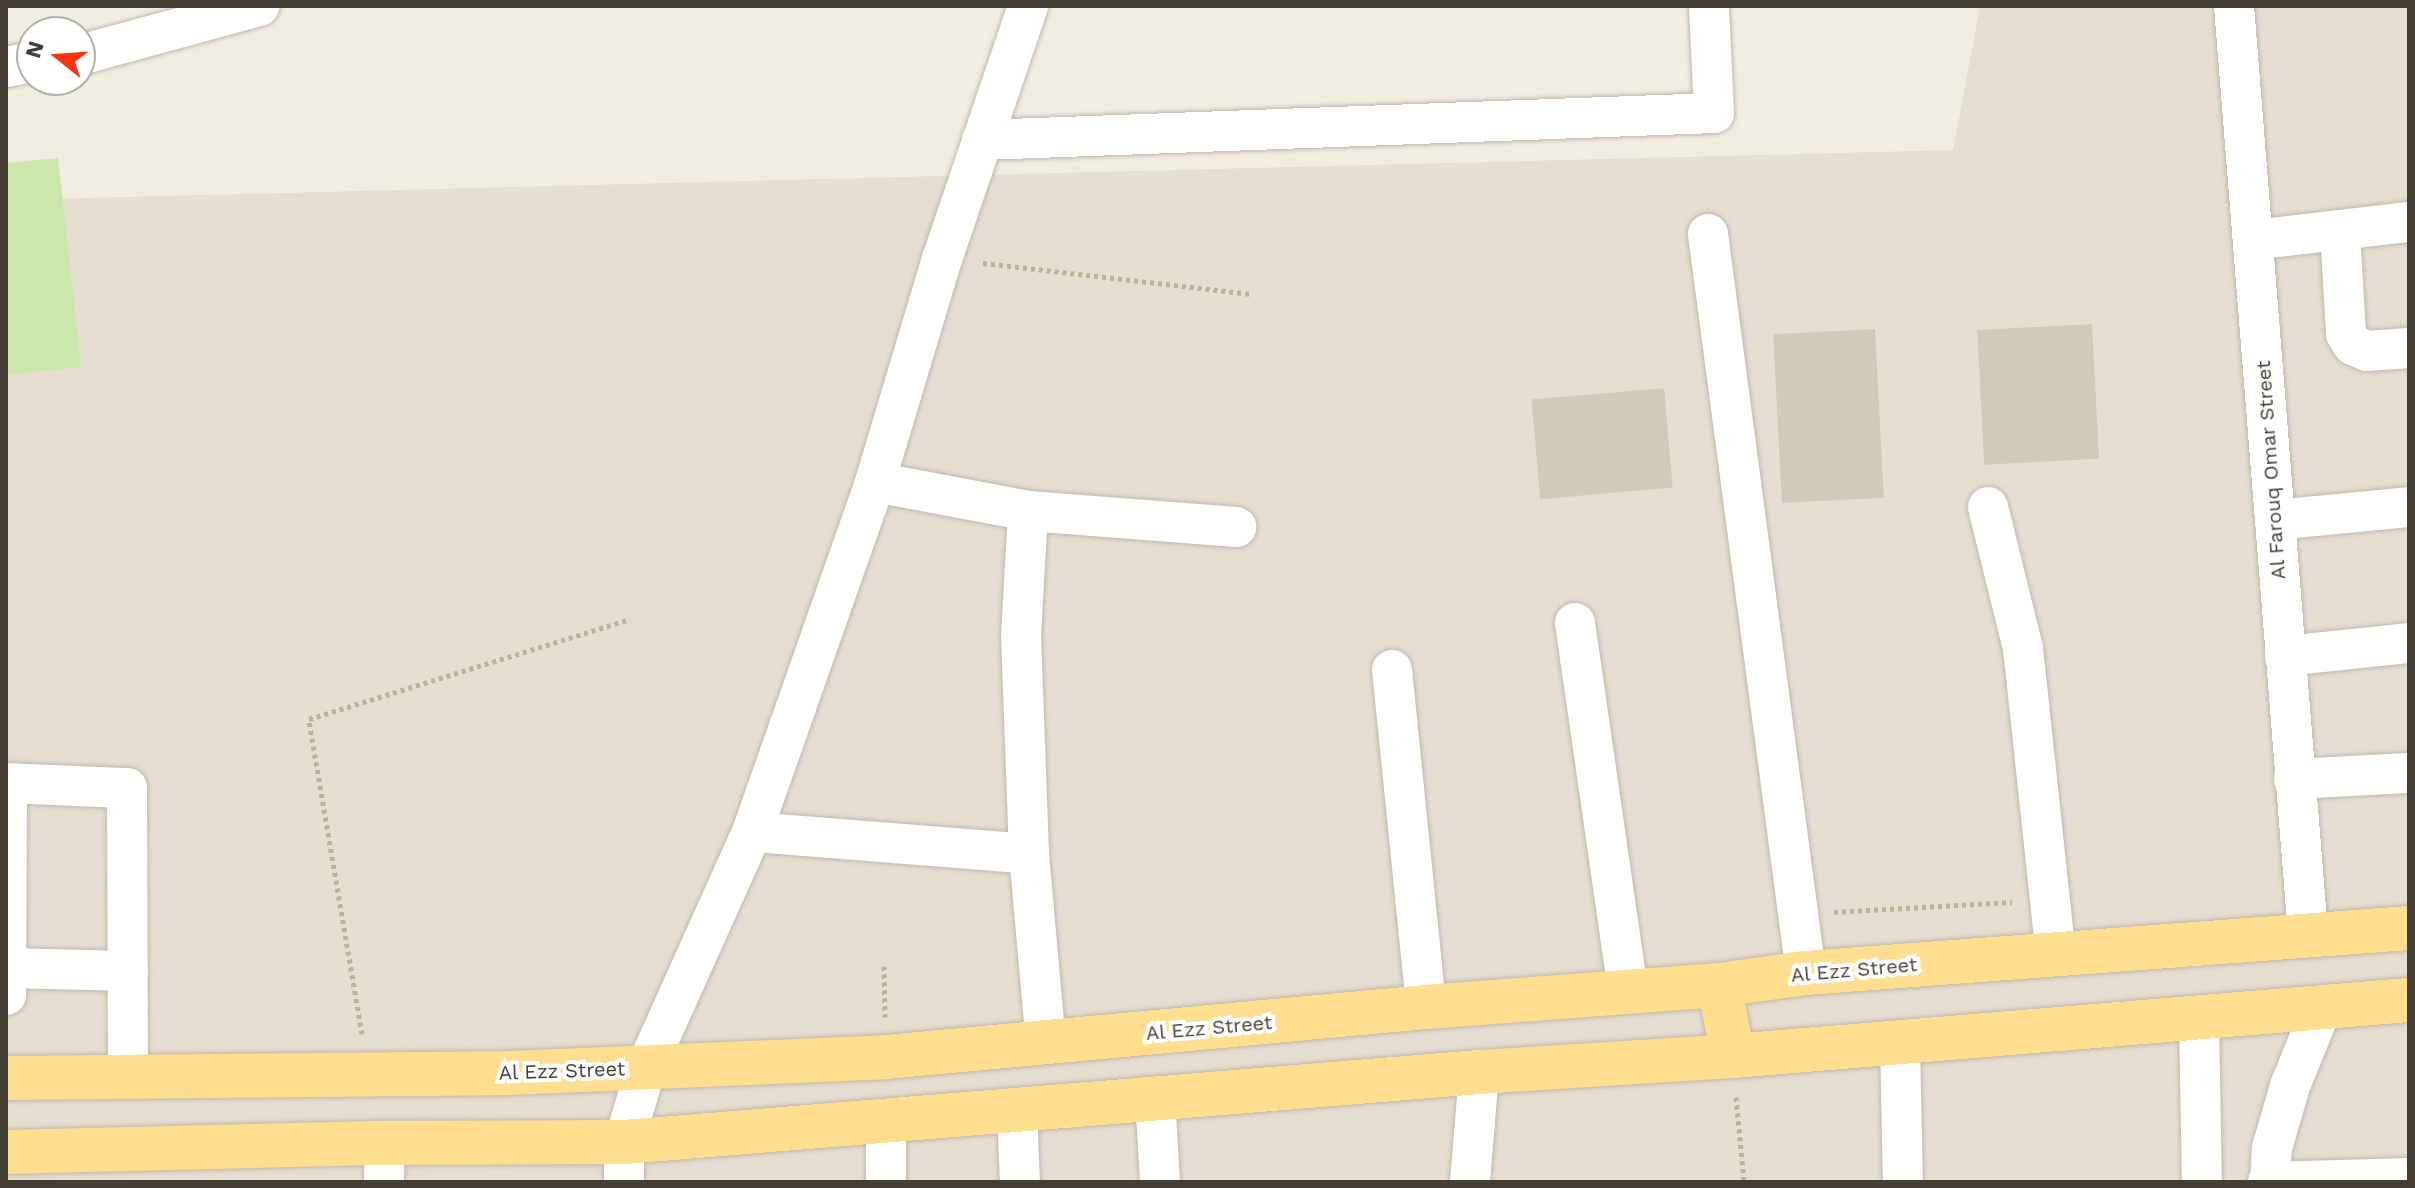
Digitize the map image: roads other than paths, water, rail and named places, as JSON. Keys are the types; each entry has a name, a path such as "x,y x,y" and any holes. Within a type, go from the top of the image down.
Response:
{"main road":[{"name":"Al Ezz Street","path":"6,1078 646,1068 886,1057 1426,1007 1719,985 1806,973 2409,928"},
{"path":"1719,985 1733,1056"},
{"path":"6,1152 384,1162 624,1162 886,1120 1479,1072 1900,1043 2409,1000"}],"street":[{"path":"96,51 259,6"},
{"path":"624,1162 646,1068 752,832 875,482 942,259 1028,6"},
{"path":"982,140 1714,113 1709,6"},
{"name":"Al Farouq Omar Street","path":"2234,6 2308,934"},
{"path":"2253,240 2409,222"},
{"path":"2340,230 2346,334 2353,345 2367,351 2409,348"},
{"path":"1708,234 1806,973"},
{"path":"875,482 1028,511 1236,527"},
{"path":"1988,507 2023,648 2056,955"},
{"path":"2275,520 2409,507"},
{"path":"1028,511 1021,635 1029,854 1046,1043"},
{"path":"1575,623 1628,993"},
{"path":"2285,656 2409,643"},
{"path":"1392,670 1426,1007"},
{"path":"2294,779 2409,773"},
{"path":"6,995 7,784 127,788 128,1077"},
{"path":"752,832 1029,854"},
{"path":"6,968 128,971"},
{"path":"2322,1007 2290,1086 2272,1148 2269,1182 2409,1178"},
{"path":"2199,1018 2202,1182"},
{"path":"1900,1043 1903,1182"},
{"path":"1470,1182 1479,1072"},
{"path":"1155,1097 1160,1182"},
{"path":"1017,1111 1020,1182"},
{"path":"886,1120 886,1182"}]}
